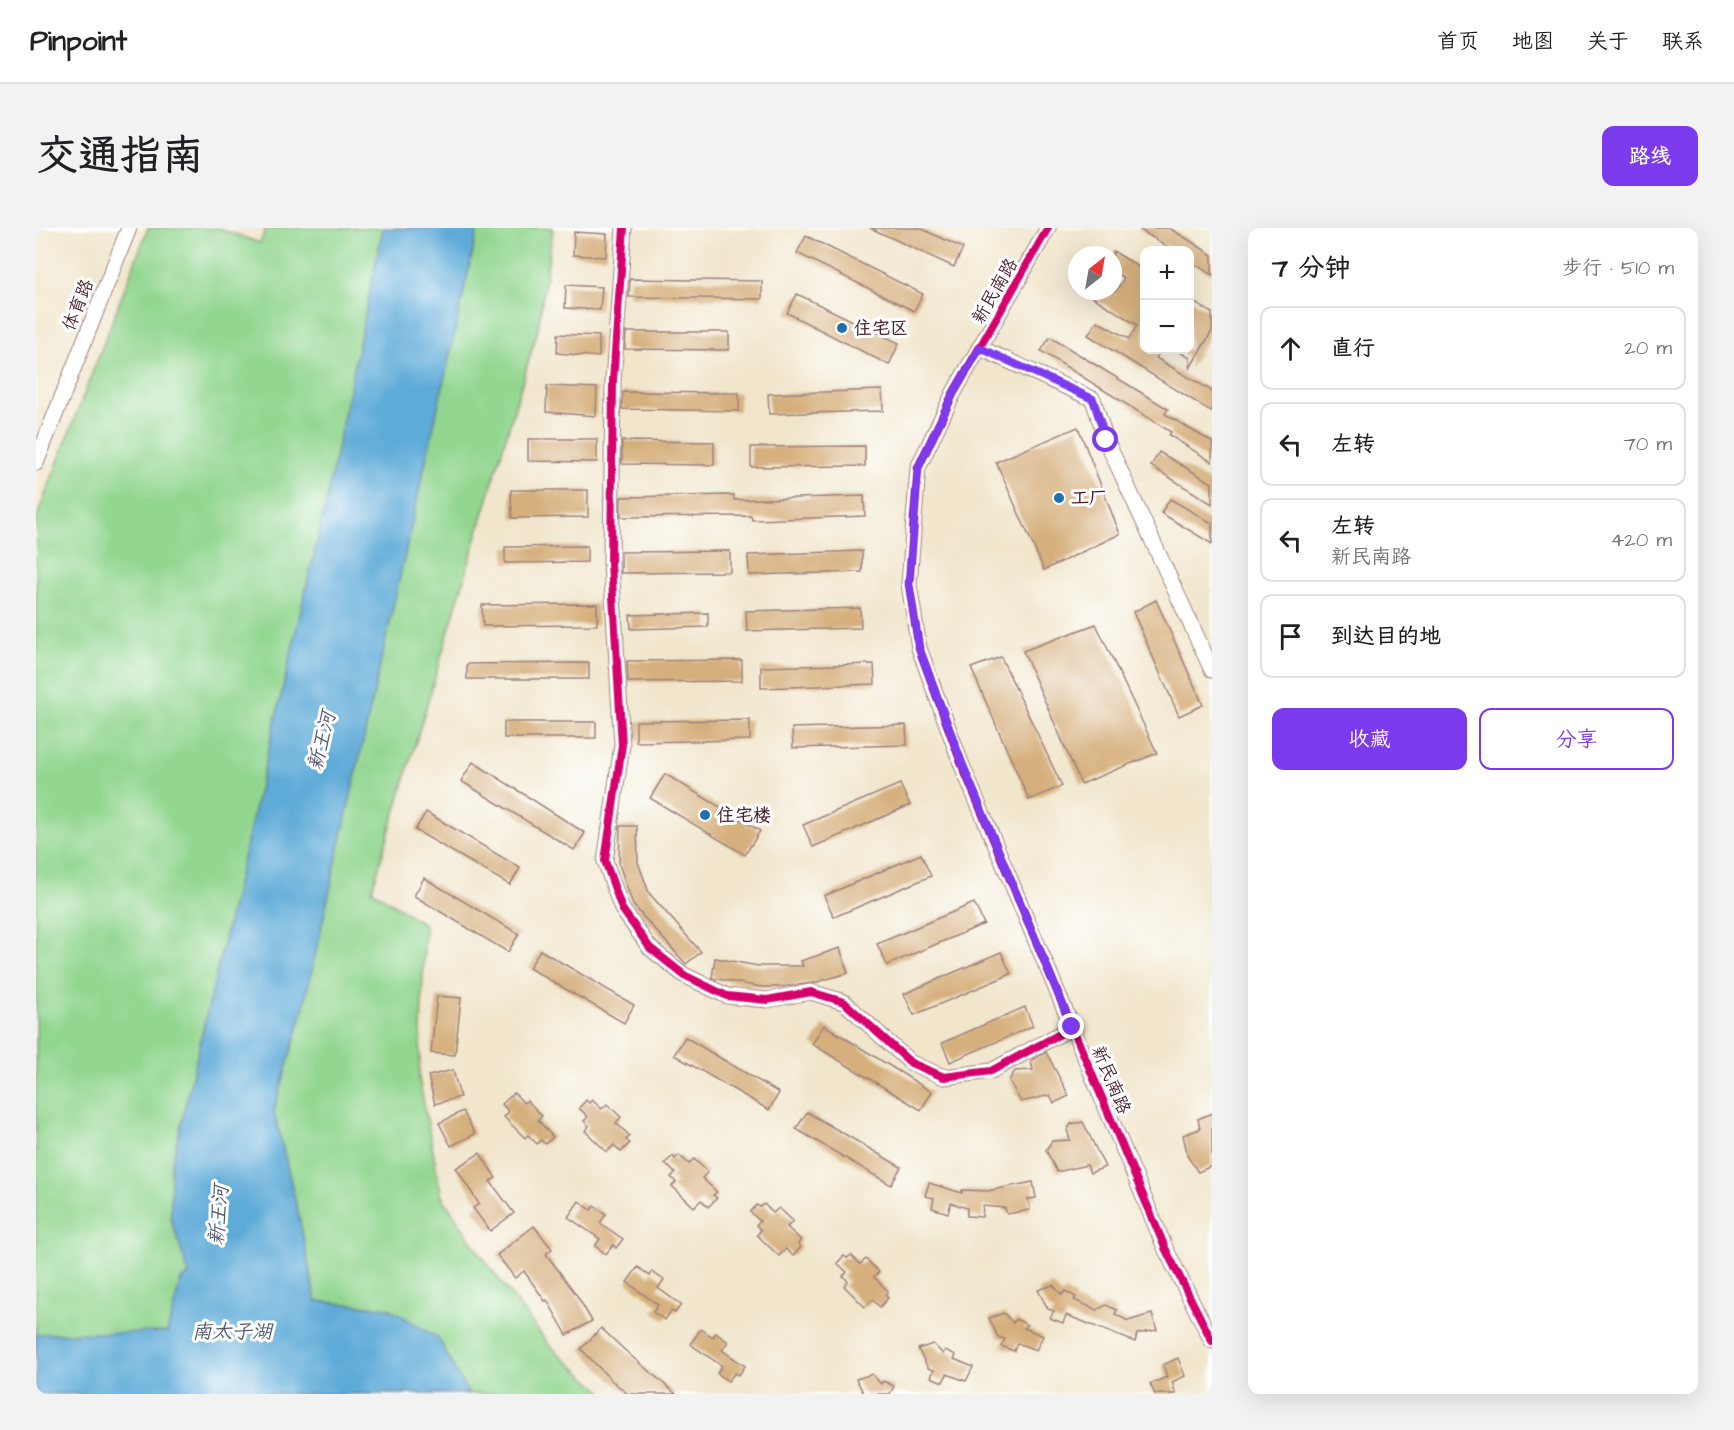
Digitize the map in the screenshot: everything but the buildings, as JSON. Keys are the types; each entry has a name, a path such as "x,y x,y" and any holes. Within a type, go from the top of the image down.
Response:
{"street":[{"name":"体育路","path":"36,463 129,228"},
{"path":"624,228 613,381 610,564 622,745 605,861 622,909 651,948 684,975 727,996 767,1000 811,992 844,1002 911,1063 944,1077 991,1071 1072,1027"},
{"name":"新民南路","path":"1048,228 953,394 918,468 909,584 919,648 962,763 1166,1250 1212,1341"},
{"path":"980,348 1093,399 1106,440 1212,670"}],"green space":[{"path":"148,228 217,228 260,243 266,228 553,228 538,329 372,890 425,925 419,1079 442,1197 483,1258 548,1344 605,1394 36,1394 36,519"}],"water":[{"path":"383,228 478,228 302,1014 274,1111 316,1301 389,1308 438,1338 468,1394 36,1394 36,1334 167,1332 181,1280 189,1275 171,1219 171,1167 325,507"}],"cycle path":[{"path":"624,228 613,381 611,563 622,745 605,861 622,909 650,948 684,975 727,996 767,1000 811,992 844,1002 911,1063 944,1077 991,1071 1073,1027"},
{"path":"1048,228 953,394 918,468 909,584 919,648 961,763 1166,1250 1212,1341"}],"place":[{"name":"住宅区","path":"842,328"},
{"name":"工厂","path":"1059,498"},
{"name":"住宅楼","path":"705,815"}],"route":[{"path":"1072,1027 962,763 919,648 909,584 918,468 953,394 980,348 1093,399 1106,440"}],"water label":[{"name":"新王河","path":"322,741"},
{"name":"新王河","path":"219,1215"},
{"name":"南太子湖","path":"232,1332"}]}
